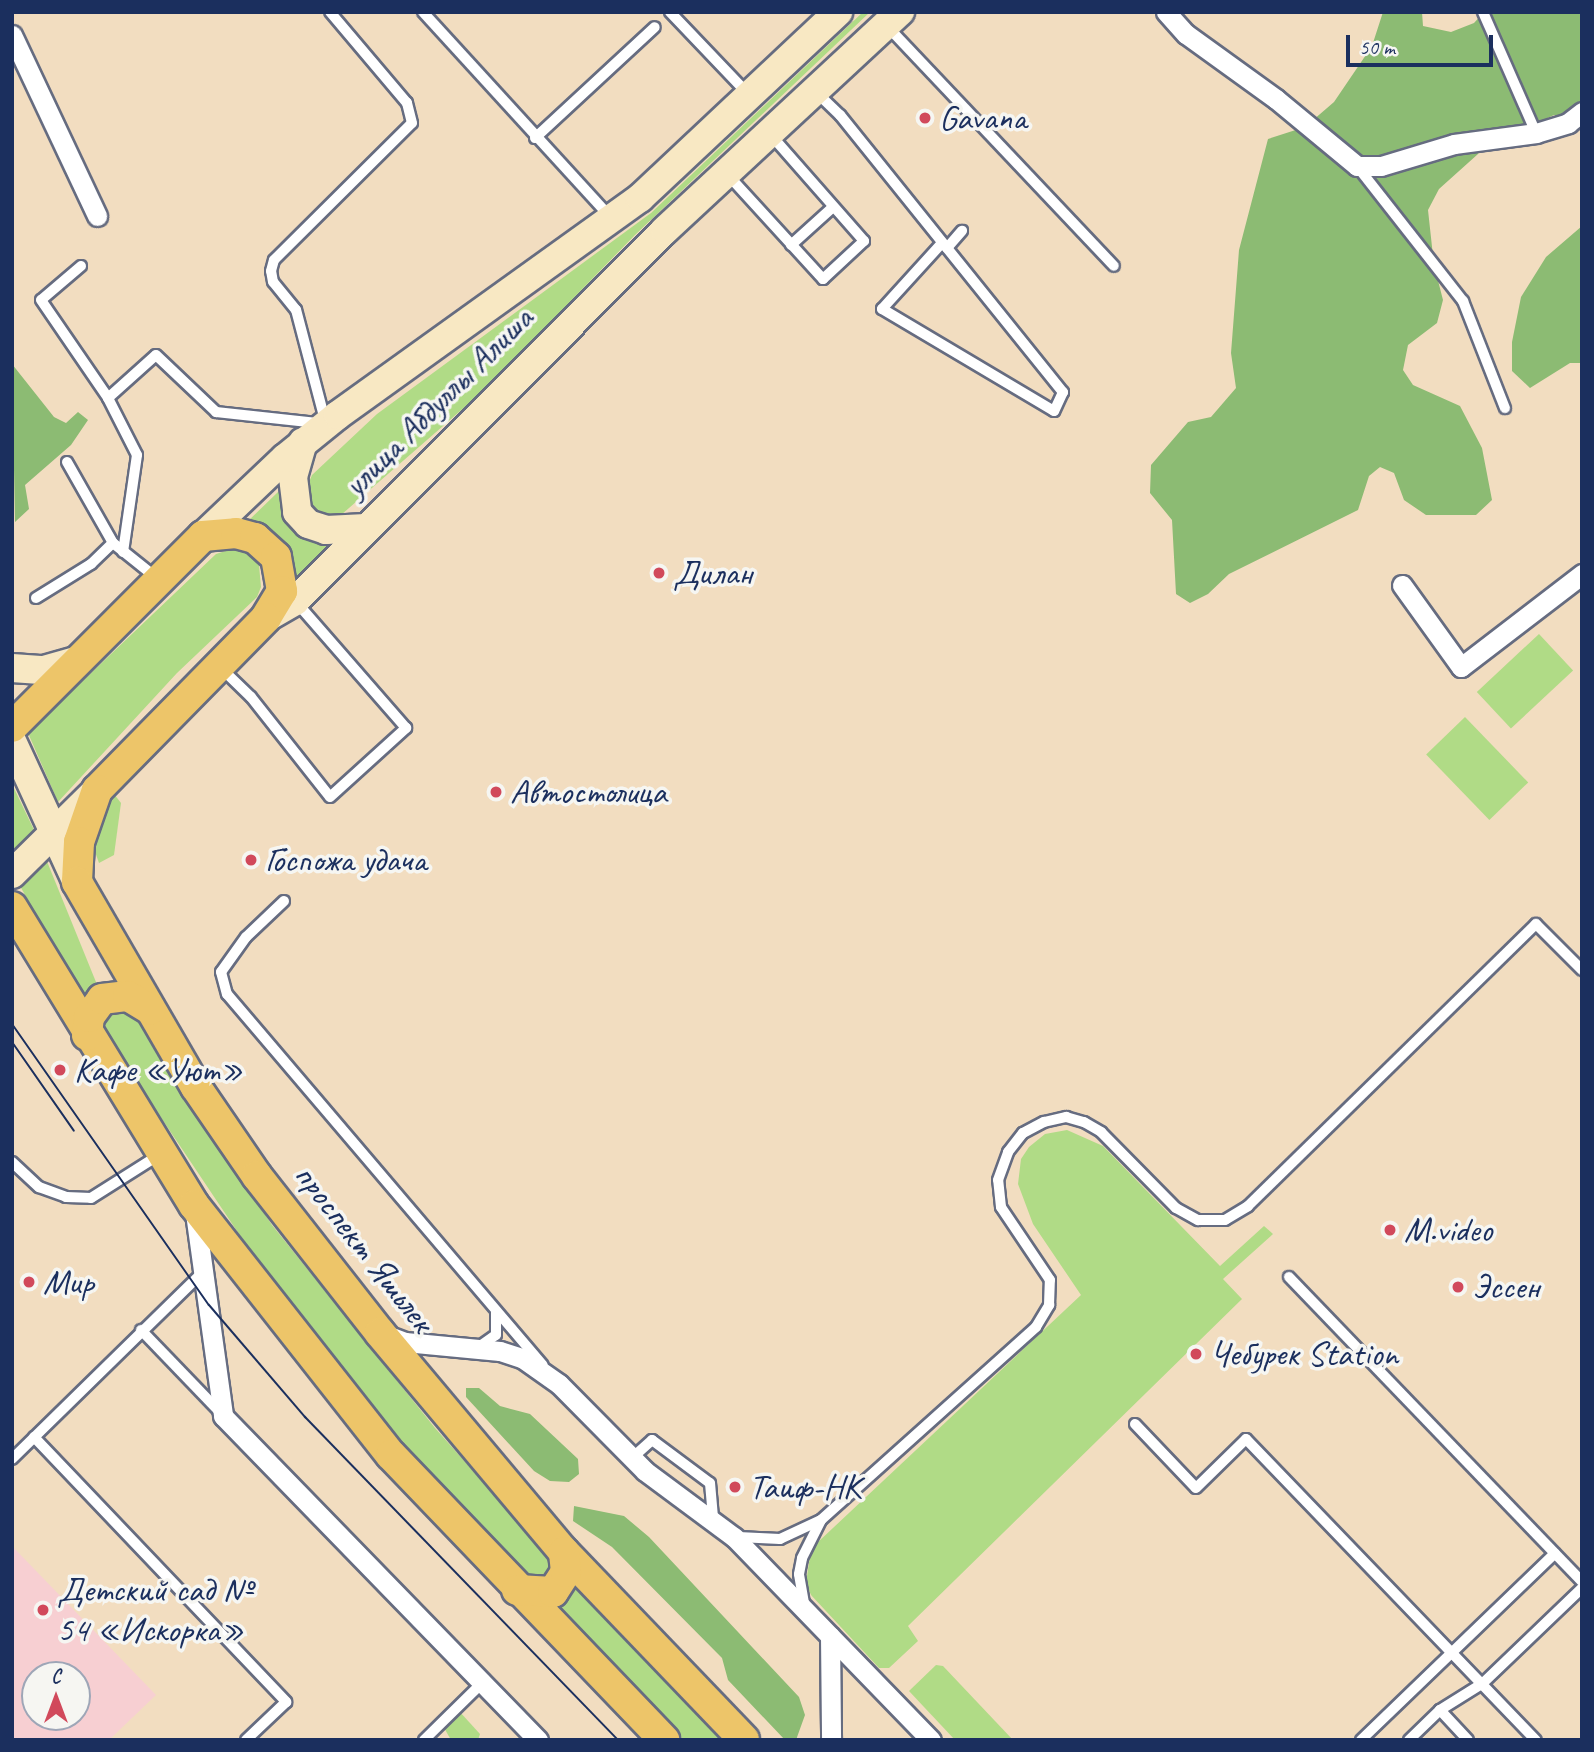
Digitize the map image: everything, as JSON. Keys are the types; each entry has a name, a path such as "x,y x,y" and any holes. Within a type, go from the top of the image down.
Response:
{"main road":[{"name":"улица Абдуллы Алиша","path":"12,727 158,579 303,442 613,220 838,12"},
{"name":"улица Абдуллы Алиша","path":"12,874 267,618 295,601 366,527 725,173 813,89 894,19"},
{"path":"303,442 293,477 297,512 308,524 326,530 366,527"},
{"path":"203,536 236,533 254,538 276,557 282,591 267,618"},
{"path":"12,668 44,670 76,661"},
{"name":"проспект Яшьлек","path":"12,741 78,882 196,1087 257,1177 380,1333 564,1552 744,1740"},
{"path":"78,882 79,842 97,789"},
{"path":"12,906 87,1035 194,1205 391,1454 517,1590 664,1740"},
{"path":"87,1035 89,1017 102,999 128,996 150,1009"},
{"path":"517,1590 552,1592 566,1572 564,1552"}],"street":[{"path":"1166,12 1186,34 1276,99 1357,166 1381,166 1454,145 1536,133 1568,122 1582,112"},
{"path":"12,35 97,216"},
{"path":"1402,585 1461,667 1582,575"},
{"path":"194,1205 206,1269 223,1416 538,1740"},
{"path":"380,1333 405,1342 474,1349 522,1358 559,1384 632,1458 734,1537 806,1608 931,1740"},
{"path":"830,1636 831,1740"}],"lane":[{"path":"108,398 156,355 216,412 326,425 296,310 271,271 274,260 412,123 407,103 330,12"},
{"path":"423,12 535,138 613,220"},
{"path":"670,12 750,95"},
{"path":"1483,12 1536,133"},
{"path":"894,19 1114,266"},
{"path":"535,138 654,27"},
{"path":"813,89 840,115 944,246 1063,392 1054,411 881,309 944,246 962,231"},
{"path":"725,173 822,279 864,241 768,132"},
{"path":"1357,166 1463,302 1505,408"},
{"path":"791,245 833,207"},
{"path":"81,266 41,300 108,398 137,455 123,552"},
{"path":"67,462 113,543 158,579"},
{"path":"36,598 91,565 113,543"},
{"path":"220,666 251,697 330,797 405,728 295,601"},
{"path":"284,901 246,937 221,972 220,982 559,1384"},
{"path":"734,1537 780,1539 821,1520 1036,1327 1049,1305 1051,1279 1001,1207 998,1180 1007,1152 1023,1133 1044,1122 1066,1117 1084,1122 1101,1132 1176,1208 1198,1220 1225,1220 1248,1206 1536,924 1582,970"},
{"path":"12,1162 39,1187 66,1197 91,1198 161,1154"},
{"path":"12,1459 206,1269"},
{"path":"1289,1277 1582,1581"},
{"path":"474,1349 496,1335 496,1310"},
{"path":"141,1330 223,1416"},
{"path":"1135,1424 1196,1488 1246,1439 1536,1740"},
{"path":"34,1437 286,1702 246,1740"},
{"path":"632,1458 652,1440 710,1483 713,1521"},
{"path":"806,1608 799,1574 821,1520"},
{"path":"1361,1740 1555,1553"},
{"path":"1409,1740 1440,1710 1483,1684 1582,1588"},
{"path":"424,1740 483,1682"},
{"path":"1440,1710 1468,1740"}],"shaded area":[{"name":"Детский сад № 54 «Искорка»","path":"12,1546 156,1695 109,1740 12,1740"}],"green space":[{"path":"863,12 870,12 635,235 482,392 341,515 321,517 311,509 307,487 312,475 377,414 651,213"},
{"path":"1383,12 1422,12 1423,26 1451,32 1474,23 1484,12 1582,12 1582,126 1554,115 1526,128 1492,133 1478,154 1439,189 1428,210 1434,265 1443,300 1437,323 1408,345 1403,370 1413,385 1460,406 1482,448 1492,500 1476,515 1426,515 1404,500 1394,473 1380,467 1369,476 1358,510 1229,574 1208,594 1190,603 1176,594 1172,520 1150,493 1151,465 1188,422 1211,417 1236,388 1231,353 1239,250 1268,139 1305,127 1334,102 1372,46"},
{"path":"1582,226 1582,363 1570,363 1530,388 1512,371 1512,342 1521,297 1546,257"},
{"path":"12,364 54,417 66,423 78,412 88,420 71,445 25,485 29,509 15,522"},
{"path":"279,491 287,520 329,544 294,579 245,524"},
{"path":"235,548 245,551 259,565 261,587 257,597 177,673 58,802 28,733 216,554"},
{"path":"1539,634 1573,671 1511,729 1477,692"},
{"path":"1465,717 1528,782 1489,820 1426,755"},
{"path":"12,784 35,832 12,852"},
{"path":"114,794 121,803 114,855 99,863 93,846 101,808"},
{"path":"46,859 98,987 82,997 20,886"},
{"path":"123,1008 135,1017 272,1225 435,1428 555,1563 554,1578 532,1581 407,1448 247,1246 101,1028 105,1015"},
{"path":"1067,1130 1103,1146 1220,1266 1264,1226 1273,1234 1223,1279 1242,1299 908,1626 918,1641 889,1668 879,1668 811,1595 806,1583 810,1556 817,1543 1081,1295 1033,1224 1018,1184 1021,1159 1029,1147 1045,1134"},
{"path":"466,1388 479,1388 500,1406 530,1414 578,1459 579,1474 569,1482 550,1481 534,1471 466,1397"},
{"path":"574,1506 624,1516 649,1537 799,1697 805,1715 796,1740 785,1740 728,1680 722,1658 612,1547 573,1521"},
{"path":"575,1581 727,1740 684,1740 550,1604"},
{"path":"936,1665 943,1666 1013,1740 955,1740 909,1691"},
{"path":"459,1711 480,1734 478,1740 451,1740 443,1726"}],"tram line":[{"path":"12,1024 209,1305 305,1417 618,1740"},
{"path":"12,1042 74,1131"}],"place":[{"name":"Gavana","path":"925,118"},
{"name":"Дилан","path":"659,573"},
{"name":"Автостолица","path":"496,792"},
{"name":"Госпожа удача","path":"251,860"},
{"name":"Кафе «Уют»","path":"60,1070"},
{"name":"M.video","path":"1390,1230"},
{"name":"Мир","path":"29,1282"},
{"name":"Эссен","path":"1458,1287"},
{"name":"Чебурек Station","path":"1196,1354"},
{"name":"Таиф-НК","path":"735,1487"},
{"name":"Детский сад № 54 «Искорка»","path":"43,1610"}]}
